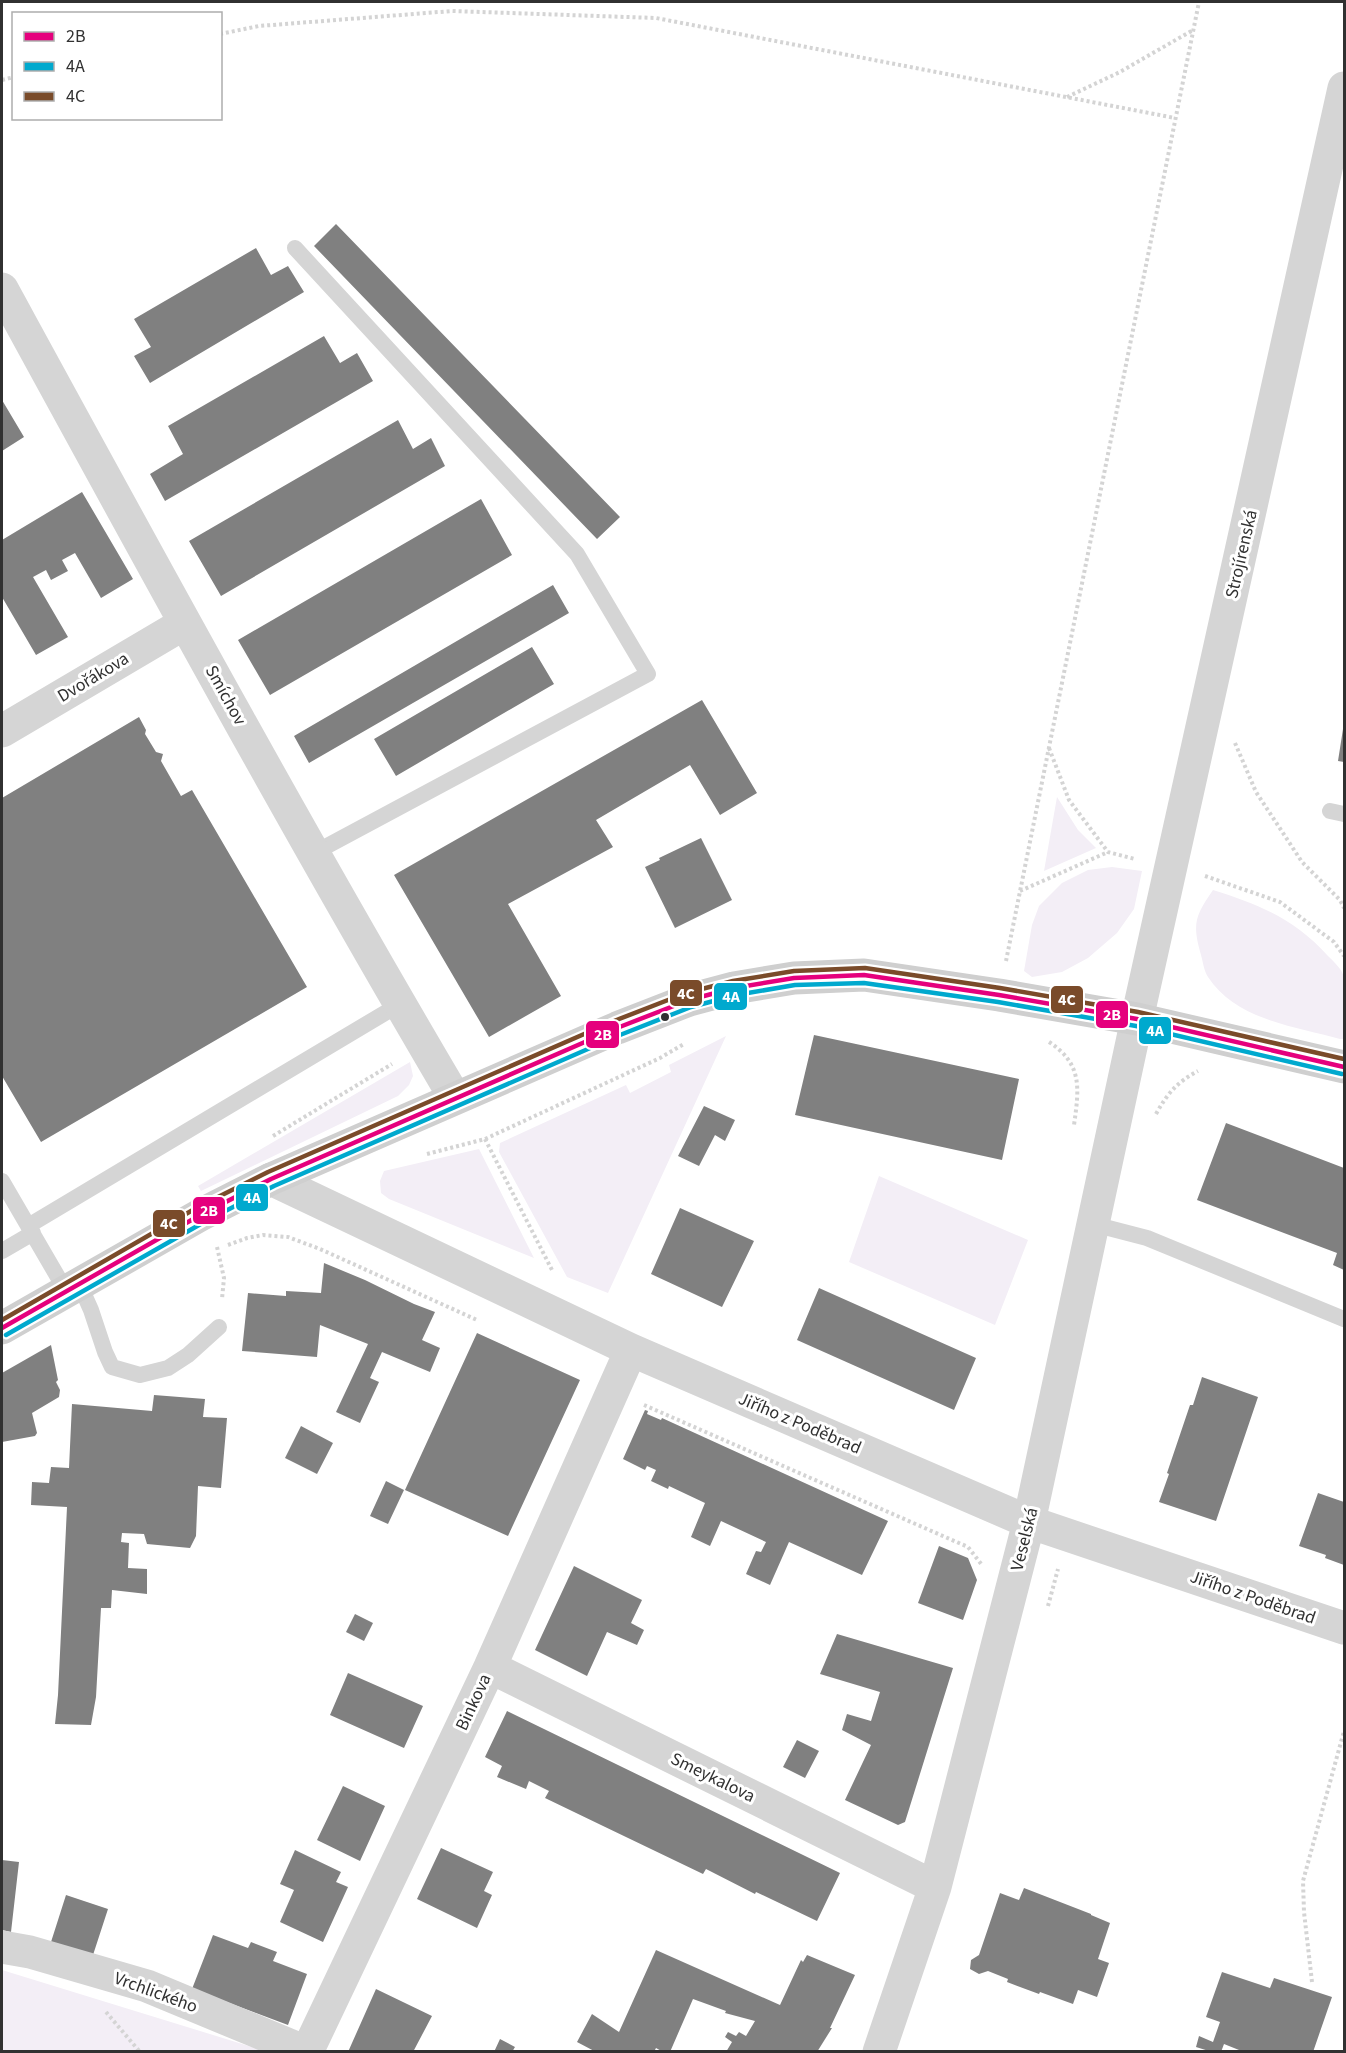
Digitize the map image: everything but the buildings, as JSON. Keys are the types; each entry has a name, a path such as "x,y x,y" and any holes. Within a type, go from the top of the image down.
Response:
{"street":[{"name":"Strojírenská","path":"1137,1019 1344,88"},
{"name":"Smíchov","path":"2,290 185,623 399,1004 455,1098"},
{"name":"Dvořákova","path":"2,731 185,623"},
{"path":"2,1328 202,1214 271,1179 617,1028 688,1000 734,988 794,978 864,975 1137,1019 1344,1066"},
{"name":"Veselská","path":"879,2052 936,1887 1029,1522 1137,1019"},
{"name":"Jiřího z Poděbrad","path":"271,1179 631,1350 1029,1522 1344,1628"},
{"name":"Binkova","path":"306,2052 490,1667 631,1350"},
{"name":"Smeykalova","path":"490,1667 936,1887"},
{"name":"Vrchlického","path":"2,1947 30,1952 147,1986 306,2052"}],"lane":[{"path":"295,248 577,554 648,674 314,853"},
{"path":"2,1251 30,1229 399,1004"},
{"path":"2,1181 30,1229 91,1310 112,1366 140,1375 168,1368 188,1355 219,1327"},
{"path":"1093,1224 1147,1238 1344,1318"}],"path":[{"path":"999,995 1199,2"},
{"path":"222,34 259,26 452,11 656,18 1175,118"},
{"path":"1067,97 1120,72 1193,29"},
{"path":"1210,694 1240,751 1256,792 1302,862 1340,900 1344,908"},
{"path":"1049,747 1070,800 1108,852 1139,861"},
{"path":"1020,891 1108,852"},
{"path":"1202,875 1280,902 1334,942 1344,956"},
{"path":"1044,1039 1068,1057 1075,1071 1078,1096 1074,1131"},
{"path":"420,1155 485,1139 660,1058 690,1040"},
{"path":"271,1137 424,1045"},
{"path":"485,1139 554,1273"},
{"path":"219,1327 224,1278 217,1248 263,1235 288,1237 320,1249 481,1322"},
{"path":"613,1391 968,1547 979,1564 1014,1579"},
{"path":"1312,1982 1303,1881 1344,1731"}],"shaded area":[{"path":"1057,797 1078,830 1096,848 1044,871"},
{"path":"1112,867 1142,871 1134,909 1117,933 1088,958 1062,972 1032,977 1024,971 1032,925 1039,906 1062,883 1088,870"},
{"path":"1213,890 1275,914 1302,932 1338,966 1345,985 1344,1039 1267,1019 1234,1003 1220,991 1206,972 1196,928 1202,907"},
{"path":"726,1036 608,1293 567,1277 499,1152 500,1143 626,1085 630,1093 671,1072 669,1065"},
{"path":"410,1062 413,1076 409,1085 398,1096 201,1191 198,1186"},
{"path":"479,1149 534,1258 389,1199 381,1193 380,1181 384,1171"},
{"path":"879,1176 1028,1240 995,1325 849,1262"},
{"path":"2,1970 265,2051 2,2051"}],"transit line":[{"name":"4C","path":"2,1320 198,1207 268,1172 614,1021 686,993 733,981 794,971 865,968 1138,1012 1344,1059"},
{"name":"2B","path":"2,1328 202,1214 271,1179 617,1028 689,1000 734,988 794,978 864,975 1137,1019 1344,1067"},
{"name":"4A","path":"6,1335 206,1221 274,1186 620,1035 691,1007 736,995 795,985 864,983 998,1002 1136,1026 1342,1074"}]}
